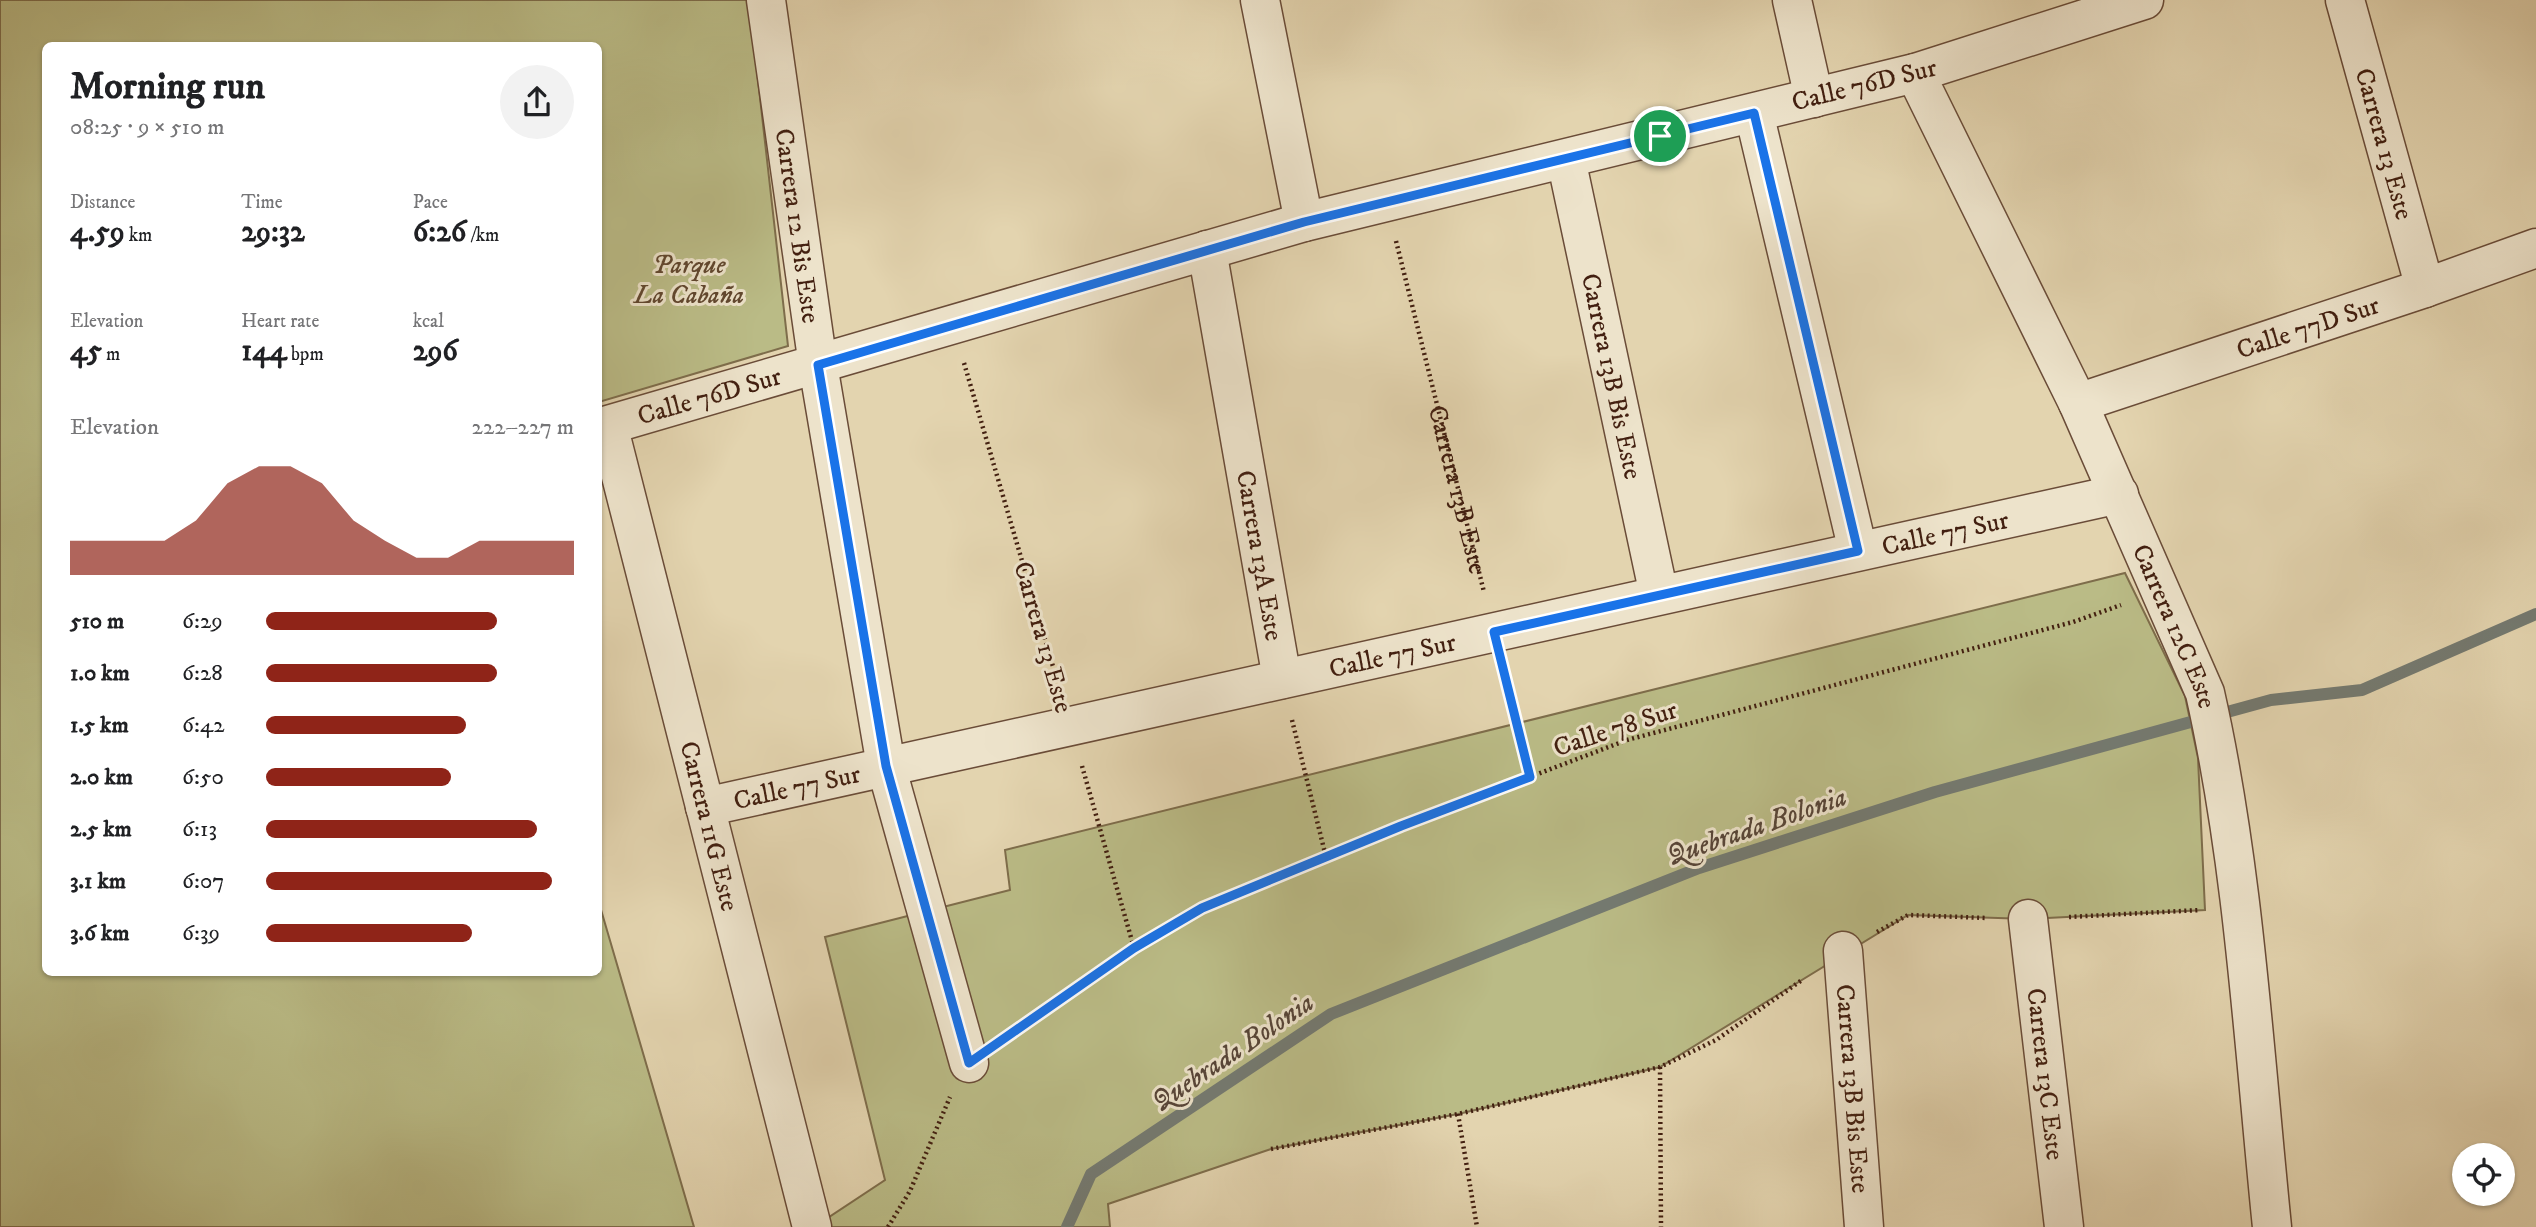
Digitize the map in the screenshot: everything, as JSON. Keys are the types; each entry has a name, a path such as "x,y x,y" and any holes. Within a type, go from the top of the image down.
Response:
{"street":[{"name":"Carrera 12 Bis Este","path":"766,0 818,365 886,766 969,1063"},
{"path":"1260,0 1304,222"},
{"path":"1792,0 1814,98"},
{"name":"Calle 76D Sur","path":"608,425 1304,222 1914,73 2144,0"},
{"name":"Carrera 13 Este","path":"2345,0 2424,288"},
{"name":"Carrera 12C Este","path":"1914,73 2078,403 2205,694 2216,745 2239,908 2272,1227"},
{"path":"1754,113 1858,551"},
{"name":"Carrera 13B Bis Este","path":"1566,159 1659,595"},
{"name":"Calle 77D Sur","path":"2078,403 2536,248"},
{"name":"Carrera 13A Este","path":"1207,250 1282,679"},
{"name":"Carrera 11G Este","path":"608,425 812,1227"},
{"name":"Calle 77 Sur","path":"705,807 2119,494"},
{"name":"Carrera 13C Este","path":"2028,919 2064,1227"},
{"name":"Carrera 13B Bis Este","path":"1843,951 1864,1227"}],"path":[{"name":"Carrera 13B Este","path":"1387,203 1530,777"},
{"name":"Carrera 13 Este","path":"953,325 1134,948"},
{"name":"Calle 78 Sur","path":"969,1063 1134,948 1202,908 1326,857 1627,740 2073,622 2161,592"},
{"path":"1282,679 1326,857"},
{"path":"1271,1149 1458,1114 1660,1067 1716,1040 1843,951 1908,915 2028,919 2239,908"},
{"path":"888,1227 910,1191 951,1095 969,1063"},
{"path":"1660,1067 1661,1227"},
{"path":"1458,1114 1477,1227"}],"green space":[{"name":"Parque La Cabaña","path":"0,0 749,0 788,346 602,401 602,42 42,42 42,976 602,976 602,913 694,1227 0,1227"},
{"path":"2125,573 2185,696 2198,758 2205,910 2028,919 1908,915 1660,1067 1458,1114 1271,1149 1108,1204 1110,1227 814,1227 885,1180 825,937 1010,890 1005,850"}],"waterway":[{"name":"Quebrada Bolonia","path":"1067,1227 1091,1174 1331,1014 1699,868 1935,792 2271,700 2362,690 2536,614"}],"route":[{"path":"1754,113 1858,551 1494,632 1530,777 1401,826 1202,908 1134,948 969,1063 886,766 818,365 1304,222 1660,136 1754,113"}]}
